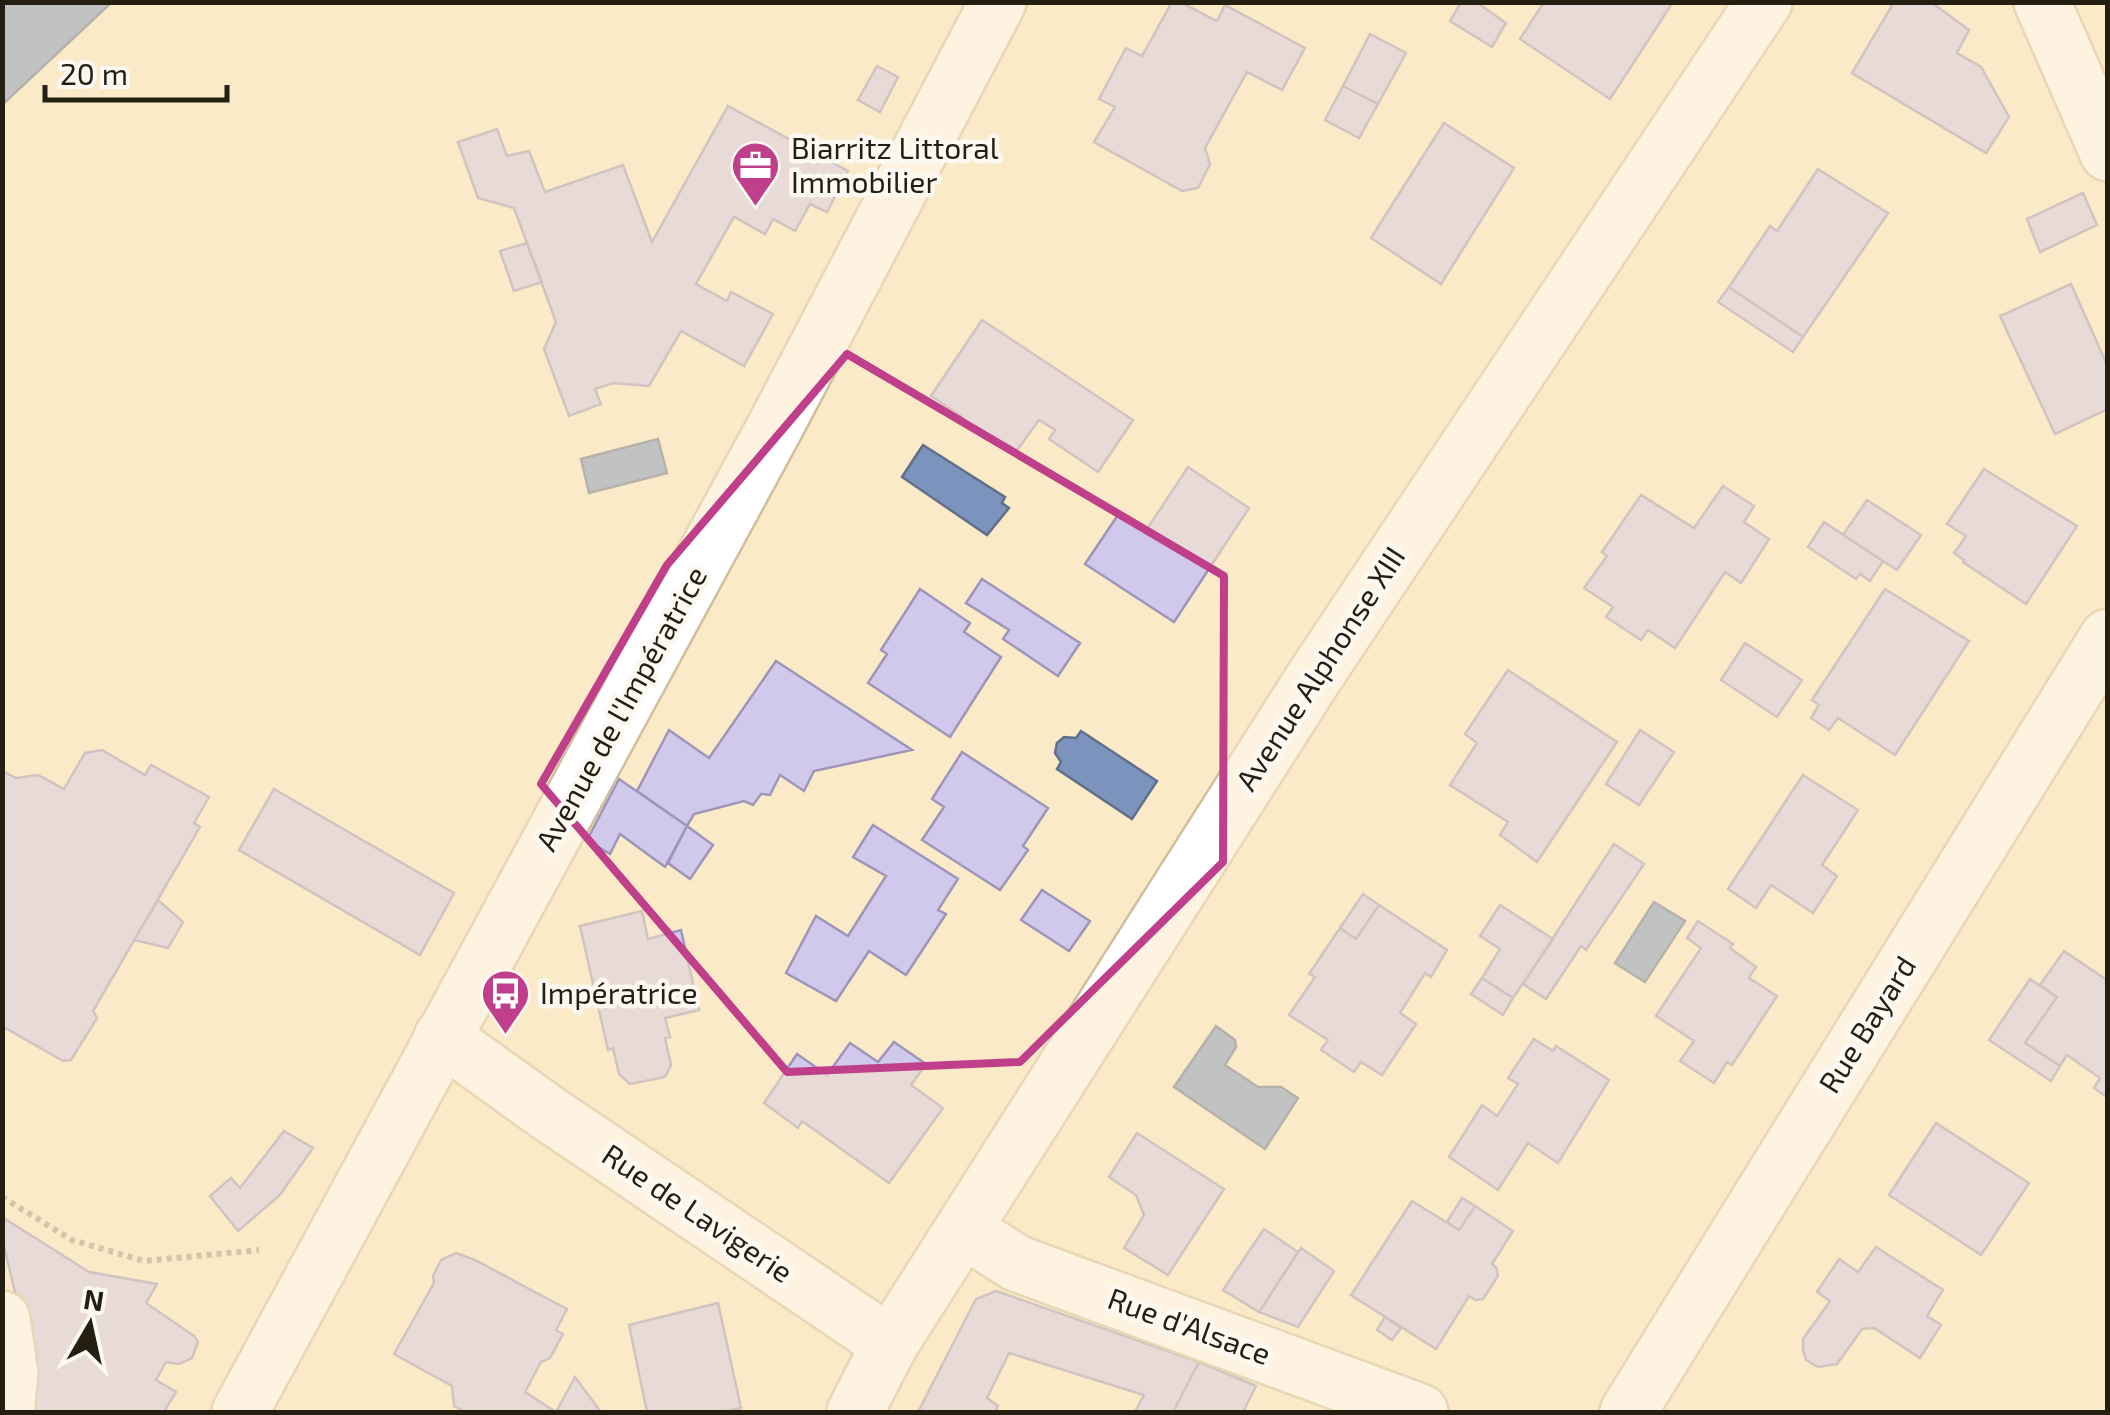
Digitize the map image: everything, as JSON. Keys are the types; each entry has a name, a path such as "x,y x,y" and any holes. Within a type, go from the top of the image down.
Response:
{"street":[{"name":"Avenue de l'Impératrice","path":"240,1412 766,442 998,2"},
{"name":"Avenue Alphonse XIII","path":"890,1344 1312,679 1764,2"},
{"path":"2042,2 2108,153"},
{"name":"Rue Bayard","path":"1628,1412 2108,637"},
{"name":"Rue de Lavigerie","path":"442,1037 890,1344"},
{"name":"Rue d'Alsace","path":"965,1230 1016,1264 1420,1412"},
{"path":"2,1319 10,1374 6,1412"},
{"path":"855,1412 890,1344"}],"path":[{"path":"2,1197 72,1240 144,1261 216,1256 334,1238"}],"highlighted area":[{"path":"847,354 1224,576 1223,862 1020,1062 787,1072 541,784 667,565"}],"water":[{"path":"3,2 111,2 111,3 3,104"},
{"path":"658,439 667,473 589,493 581,459"},
{"path":"923,445 1005,497 1002,503 1009,508 987,535 902,477"},
{"path":"1081,731 1157,781 1132,819 1057,769 1061,762 1055,753 1057,743 1064,737 1076,738"},
{"path":"1654,902 1685,921 1645,982 1615,963"},
{"path":"1216,1026 1235,1040 1236,1047 1225,1065 1258,1087 1281,1087 1298,1098 1265,1149 1174,1087"}],"building":[{"path":"1172,2 1180,2 1217,21 1225,5 1305,48 1282,90 1247,72 1205,148 1210,164 1198,188 1182,191 1094,142 1115,107 1099,99 1126,48 1142,56"},
{"path":"1461,2 1476,2 1506,23 1492,47 1450,21"},
{"path":"1544,2 1673,2 1610,99 1520,39"},
{"path":"1894,2 1931,2 1969,30 1957,53 1981,67 2009,117 1986,153 1852,73"},
{"path":"1370,34 1406,53 1378,104 1343,86"},
{"path":"877,66 898,77 880,112 858,100"},
{"path":"1343,86 1378,104 1359,138 1325,120"},
{"path":"728,106 848,171 827,212 810,204 795,231 773,219 765,234 734,217 696,284 727,301 731,292 773,314 744,366 681,331 649,386 613,383 595,389 601,404 569,416 544,349 556,322 514,208 478,198 458,142 497,129 507,156 529,151 545,192 623,165 652,242"},
{"path":"1444,123 1514,168 1441,284 1371,238"},
{"path":"1818,169 1888,213 1803,337 1729,287 1770,226 1777,231"},
{"path":"2083,193 2097,225 2040,252 2027,219"},
{"path":"527,243 542,282 514,291 500,251"},
{"path":"2071,284 2108,367 2108,409 2055,434 2000,316"},
{"path":"1729,287 1803,337 1793,352 1718,302"},
{"path":"982,320 1133,420 1098,472 1049,439 1055,430 1039,420 1015,453 959,420 961,416 931,396"},
{"path":"1188,467 1249,508 1174,622 1085,564 1120,512 1147,529"},
{"path":"1984,469 2077,526 2026,604 1954,553 1966,536 1947,524"},
{"path":"1723,486 1754,506 1744,522 1769,539 1741,583 1725,572 1675,648 1648,630 1641,640 1606,617 1613,607 1584,588 1607,556 1602,552 1641,495 1694,528"},
{"path":"1867,500 1921,535 1897,570 1843,535"},
{"path":"1824,522 1883,561 1870,581 1860,574 1856,579 1808,547"},
{"path":"982,579 1080,643 1058,676 1003,639 1009,630 966,603"},
{"path":"920,589 970,623 964,632 1001,657 950,737 868,683 887,654 881,650"},
{"path":"1885,589 1969,641 1895,755 1838,718 1829,730 1811,718 1819,705 1812,700"},
{"path":"1745,643 1802,680 1777,717 1721,680"},
{"path":"776,661 912,750 814,771 804,791 780,775 770,795 761,794 753,805 744,801 694,814 687,826 637,791 669,730 709,758"},
{"path":"1508,670 1617,742 1537,862 1500,835 1508,822 1450,785 1477,743 1465,734"},
{"path":"1640,730 1674,752 1639,805 1606,784"},
{"path":"102,750 145,775 151,765 209,797 194,823 200,827 93,1011 97,1018 71,1060 63,1061 2,1026 2,771 16,778 38,775 64,789 85,753"},
{"path":"962,752 1048,808 1023,846 1028,850 1000,890 922,840 944,807 932,799"},
{"path":"1803,775 1858,810 1822,865 1837,876 1813,913 1771,885 1756,908 1728,889"},
{"path":"619,779 687,826 665,867 620,834 610,854 587,840"},
{"path":"274,789 454,893 420,955 239,850"},
{"path":"873,825 958,879 938,910 946,914 906,975 869,951 836,1001 786,973 816,916 848,936 886,876 853,857"},
{"path":"687,826 713,845 690,879 668,863"},
{"path":"1614,844 1644,864 1586,950 1581,946 1546,999 1523,984"},
{"path":"1042,890 1090,921 1069,951 1021,920"},
{"path":"1363,894 1379,905 1356,939 1340,928"},
{"path":"158,900 183,922 168,948 134,940"},
{"path":"1379,905 1447,950 1431,977 1425,973 1400,1013 1416,1024 1382,1075 1361,1062 1354,1072 1321,1050 1328,1040 1289,1015 1315,977 1309,974 1340,928 1356,939"},
{"path":"1500,905 1553,939 1513,998 1482,978 1500,949 1480,936"},
{"path":"642,911 648,939 681,930 699,1010 665,1018 671,1065 665,1077 630,1084 619,1074 613,1048 608,1050 580,926"},
{"path":"1698,921 1733,944 1730,948 1756,967 1749,978 1777,996 1732,1065 1727,1062 1714,1083 1680,1061 1694,1041 1656,1016 1701,948 1687,938"},
{"path":"2064,951 2108,981 2108,1098 2094,1088 2100,1078 2067,1055 2060,1066 2025,1043 2057,997 2040,985"},
{"path":"1482,978 1513,998 1503,1015 1471,994"},
{"path":"2030,979 2057,997 2025,1043 2060,1066 2051,1081 1989,1040"},
{"path":"1534,1039 1553,1051 1556,1046 1609,1080 1558,1163 1528,1143 1498,1190 1449,1157 1482,1105 1497,1116 1518,1084 1508,1078"},
{"path":"894,1042 926,1064 911,1085 943,1108 889,1183 802,1121 798,1128 764,1103 797,1054 827,1075 850,1043 878,1062"},
{"path":"1936,1123 2029,1183 1981,1255 1889,1195"},
{"path":"284,1131 313,1148 280,1195 238,1231 210,1196 231,1178 240,1188"},
{"path":"1137,1133 1224,1189 1168,1275 1124,1248 1144,1215 1136,1195 1109,1177"},
{"path":"1462,1198 1475,1206 1459,1230 1447,1222"},
{"path":"1412,1201 1459,1230 1475,1206 1513,1231 1492,1264 1498,1276 1483,1299 1469,1296 1436,1349 1351,1295"},
{"path":"2,1217 89,1272 157,1284 146,1303 198,1342 192,1358 179,1364 166,1362 156,1380 176,1392 164,1412 23,1412 17,1301 2,1237"},
{"path":"1264,1229 1298,1252 1259,1312 1223,1290"},
{"path":"1876,1247 1943,1290 1927,1316 1941,1325 1920,1358 1874,1328 1862,1329 1837,1364 1818,1367 1806,1360 1803,1350 1803,1339 1830,1301 1817,1292 1839,1259 1858,1272"},
{"path":"1301,1248 1334,1271 1298,1327 1259,1312"},
{"path":"456,1253 567,1309 556,1330 563,1334 550,1358 541,1362 525,1392 556,1412 465,1412 454,1406 452,1386 394,1354 434,1283 441,1260"},
{"path":"996,1291 1199,1362 1173,1412 1135,1412 1144,1395 1009,1353 987,1398 998,1406 995,1412 918,1412 976,1299"},
{"path":"718,1303 741,1408 720,1412 647,1412 629,1325"},
{"path":"1385,1317 1401,1328 1392,1340 1377,1330"},
{"path":"1199,1362 1256,1386 1243,1412 1173,1412"},
{"path":"575,1377 601,1412 556,1412"}],"place":[{"name":"Biarritz Littoral Immobilier","path":"756,208"},
{"name":"Impératrice","path":"505,1036"}]}
